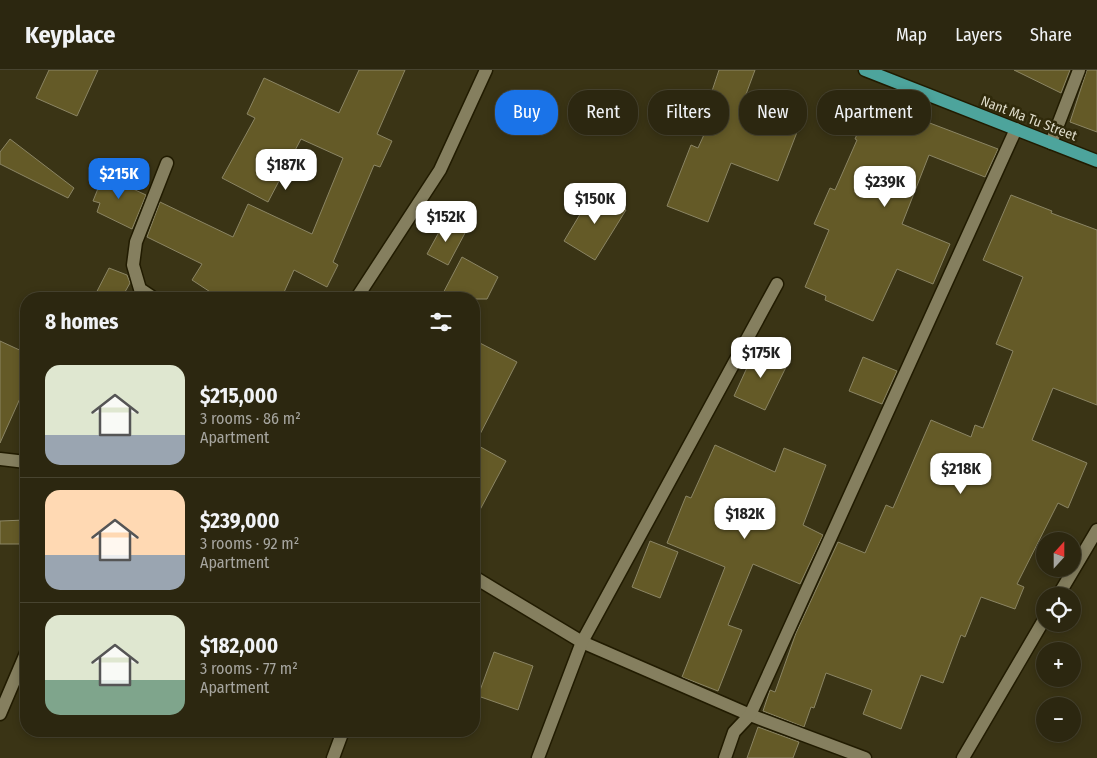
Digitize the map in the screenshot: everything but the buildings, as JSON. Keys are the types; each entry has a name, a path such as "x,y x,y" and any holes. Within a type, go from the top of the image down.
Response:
{"main road":[{"name":"Nant Ma Tu Street","path":"866,70 1097,161"}],"street":[{"path":"361,292 440,170 486,70"},
{"path":"1051,143 1079,70"},
{"path":"725,758 734,732 750,715 1016,129"},
{"path":"144,292 140,289 133,264 136,242 166,162"},
{"path":"538,758 582,642 777,284"},
{"path":"0,459 20,461"},
{"path":"1063,587 1097,530"},
{"path":"480,581 582,642 750,715 864,758"},
{"path":"963,758 1037,632"},
{"path":"0,714 20,667"},
{"path":"333,758 341,737"}]}
